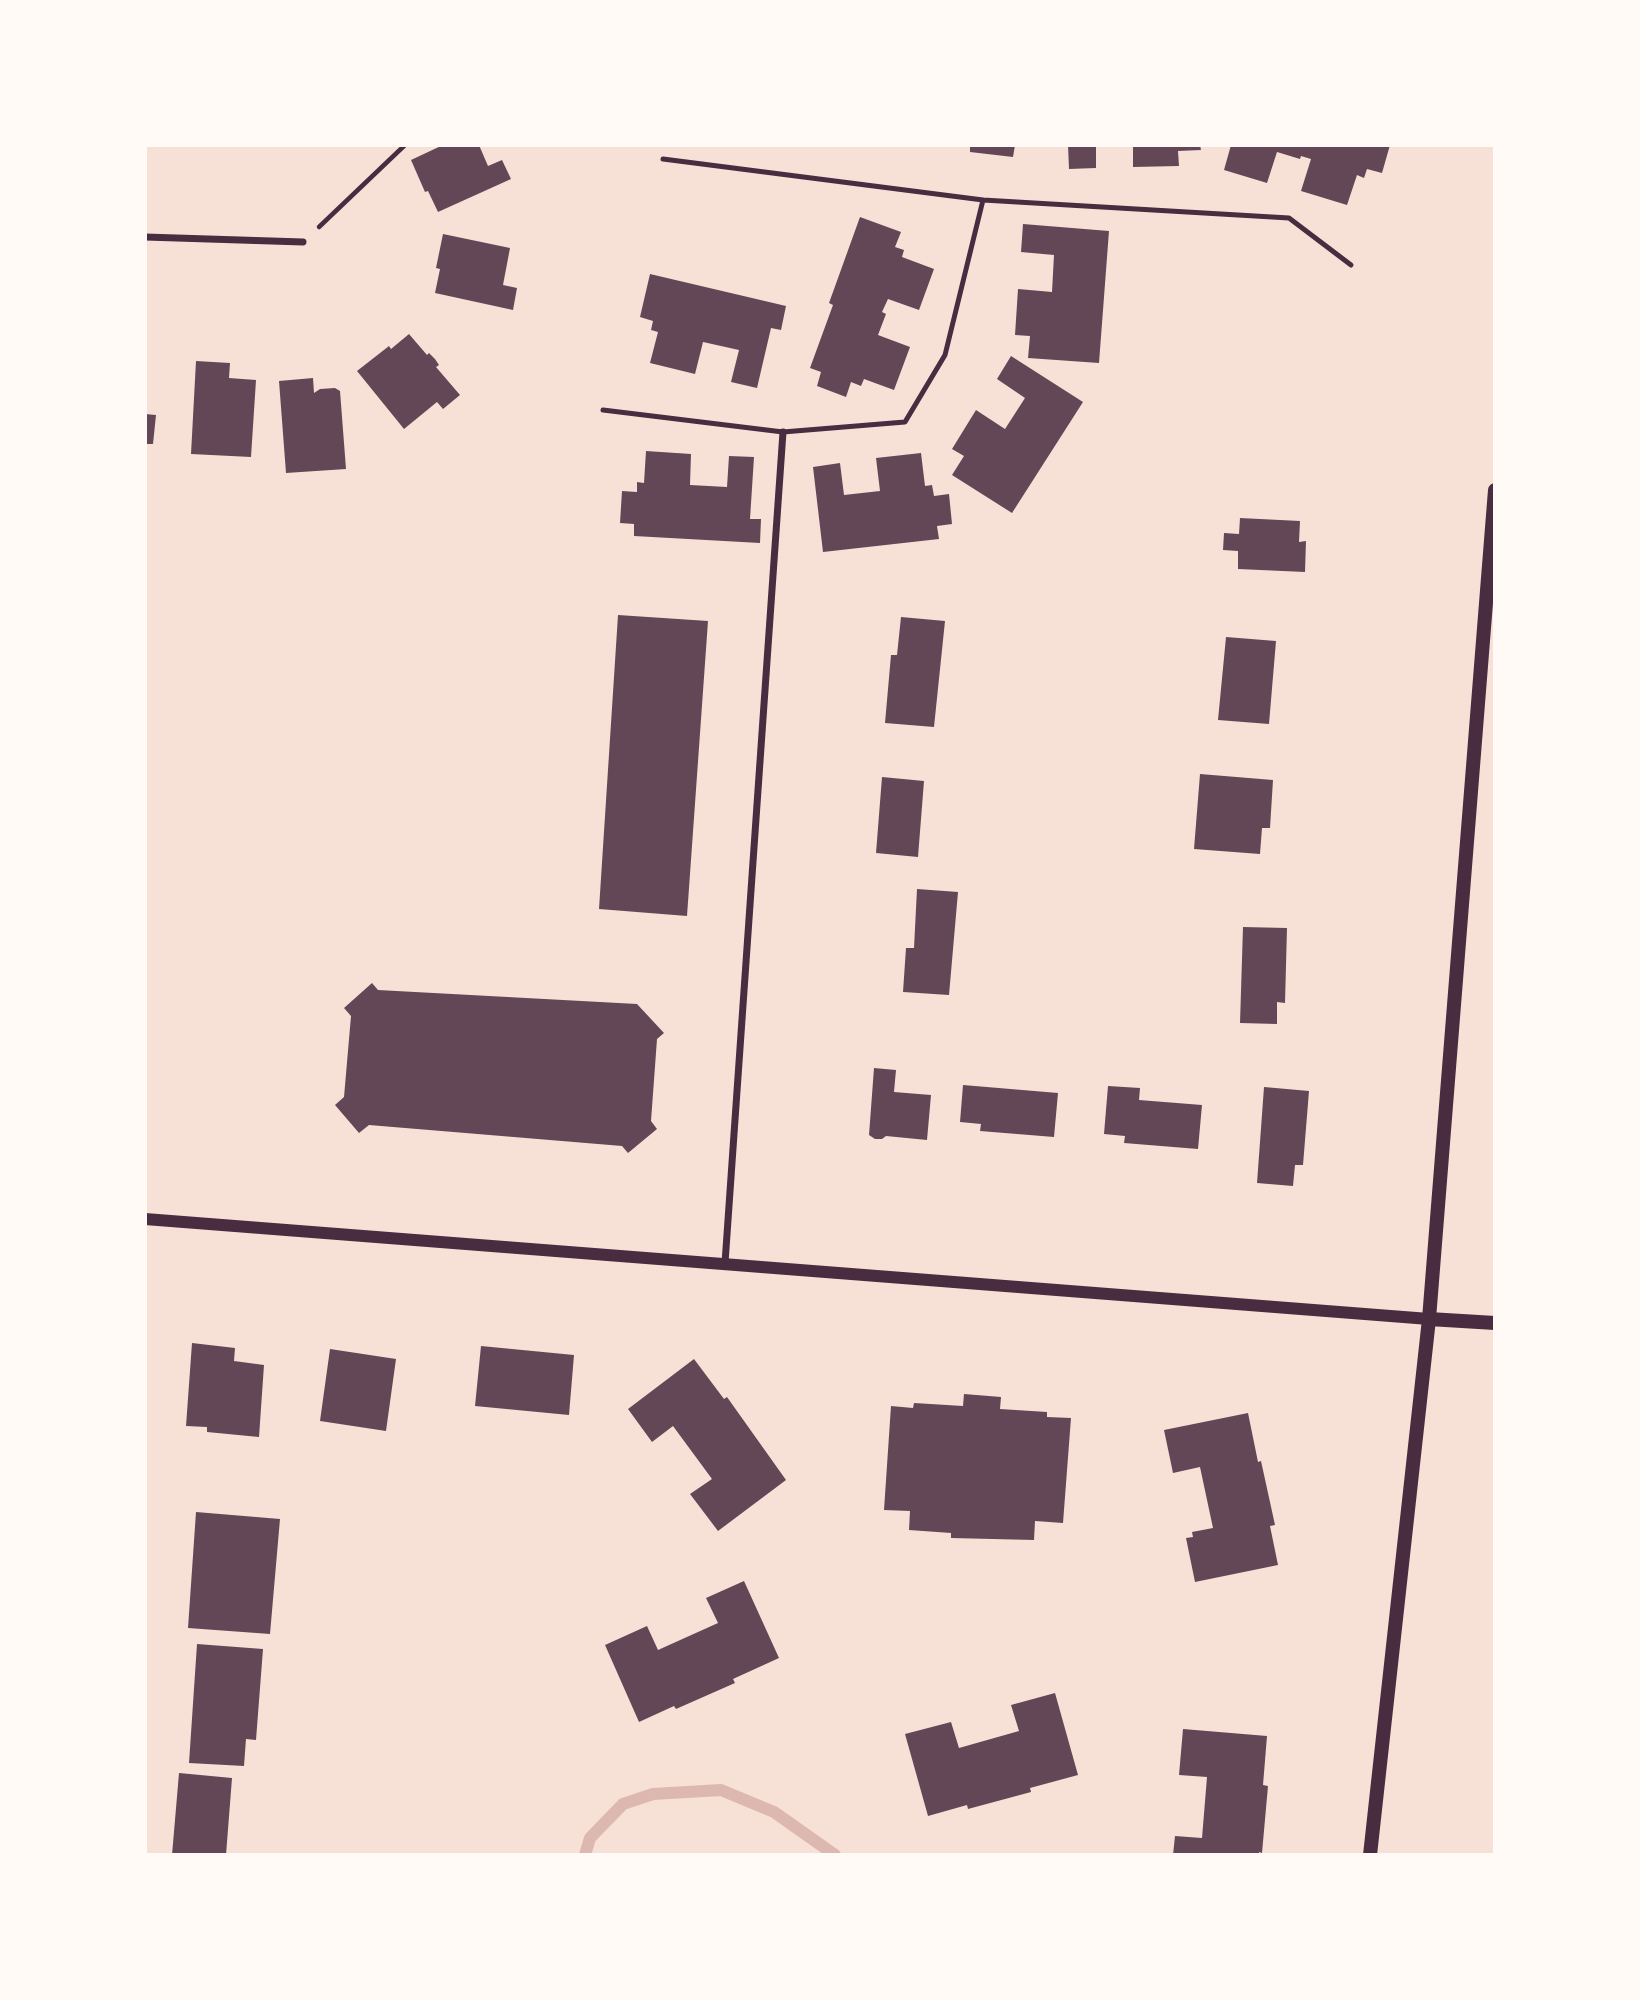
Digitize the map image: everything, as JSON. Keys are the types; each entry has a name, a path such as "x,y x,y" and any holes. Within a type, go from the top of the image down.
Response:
{"main road":[{"path":"1370,1855 1429,1318 1495,490"},
{"path":"1429,1318 1495,1324"}],"street":[{"path":"145,237 303,242"},
{"path":"725,1263 783,432"},
{"path":"145,1219 1429,1318"}],"lane":[{"path":"663,159 983,200 1289,218 1351,265"},
{"path":"603,410 783,432 905,422 945,355 983,200"}],"path":[{"path":"303,242 405,145"}],"building":[{"path":"443,145 479,145 488,166 502,160 511,179 438,212 428,191 425,192 411,160"},
{"path":"970,145 1015,145 1013,157 970,152"},
{"path":"1068,145 1096,145 1096,168 1069,169"},
{"path":"1133,145 1200,145 1201,150 1178,151 1179,166 1133,167"},
{"path":"1231,145 1390,145 1382,173 1367,169 1364,178 1357,175 1347,205 1301,191 1311,159 1301,156 1300,159 1277,152 1267,183 1224,170"},
{"path":"860,217 901,232 895,247 904,250 902,257 934,269 919,310 888,299 882,312 886,314 878,335 910,347 894,390 864,379 861,386 851,382 846,397 817,386 821,372 810,368 833,305 829,303"},
{"path":"1023,224 1109,231 1099,363 1028,358 1030,336 1015,335 1018,289 1052,292 1054,255 1021,252"},
{"path":"443,234 510,248 503,285 517,288 513,310 435,293 440,269 436,268"},
{"path":"650,274 786,306 781,330 771,328 757,388 731,382 739,350 703,342 695,374 650,363 658,332 651,330 653,321 640,317"},
{"path":"409,334 427,355 429,353 435,359 439,365 436,367 460,395 443,409 437,402 404,429 357,371"},
{"path":"1011,356 1083,402 1012,513 952,475 964,456 952,449 976,410 1005,429 1025,398 997,379"},
{"path":"196,361 230,363 229,378 256,380 251,457 191,454"},
{"path":"313,378 314,393 320,389 335,388 340,391 346,469 286,473 279,381"},
{"path":"145,414 156,415 153,444 145,444"},
{"path":"646,451 691,454 690,485 727,487 729,456 754,457 750,519 761,519 760,543 634,536 634,524 620,523 622,491 637,492 637,482 644,483"},
{"path":"921,453 925,486 932,485 934,496 949,494 952,524 937,526 939,539 823,552 813,467 840,463 844,495 880,491 876,458"},
{"path":"1240,518 1300,521 1299,542 1306,541 1305,572 1238,569 1238,551 1223,550 1224,533 1239,534"},
{"path":"618,615 708,621 687,916 599,909"},
{"path":"901,617 945,621 934,727 885,723 891,655 897,655"},
{"path":"1226,637 1276,641 1269,724 1218,720"},
{"path":"1200,774 1273,780 1270,828 1262,828 1260,854 1194,849"},
{"path":"882,777 924,781 918,857 876,853"},
{"path":"917,889 958,892 949,995 903,992 906,948 914,948"},
{"path":"1243,927 1287,928 1285,1003 1277,1002 1277,1024 1240,1023"},
{"path":"372,983 378,990 637,1004 664,1033 657,1039 651,1121 657,1129 628,1153 622,1146 369,1125 359,1133 335,1105 344,1097 351,1016 344,1008"},
{"path":"874,1068 896,1070 894,1092 931,1095 927,1140 886,1136 875,1139 869,1135"},
{"path":"963,1085 1058,1093 1054,1137 980,1131 981,1124 960,1122"},
{"path":"1108,1086 1140,1088 1139,1100 1202,1105 1198,1149 1124,1143 1125,1136 1104,1134"},
{"path":"1264,1087 1309,1091 1303,1165 1295,1165 1293,1186 1257,1183"},
{"path":"192,1343 235,1348 234,1361 264,1365 259,1437 207,1432 207,1427 186,1426"},
{"path":"481,1346 574,1355 569,1415 475,1406"},
{"path":"330,1349 396,1359 386,1431 320,1421"},
{"path":"694,1359 724,1399 727,1397 786,1480 718,1531 690,1494 712,1479 673,1426 652,1442 628,1409"},
{"path":"964,1394 1001,1397 1000,1409 1047,1412 1047,1417 1071,1418 1063,1523 1035,1521 1034,1540 951,1538 951,1533 909,1530 910,1511 884,1510 891,1406 913,1408 914,1403 963,1406"},
{"path":"1248,1413 1275,1525 1270,1526 1278,1565 1195,1582 1186,1538 1193,1537 1192,1532 1213,1528 1200,1467 1173,1473 1164,1430"},
{"path":"196,1512 280,1519 270,1634 188,1628"},
{"path":"744,1581 779,1658 733,1679 735,1683 639,1722 605,1645 647,1626 658,1650 718,1623 706,1598"},
{"path":"197,1644 263,1649 256,1740 246,1739 244,1766 189,1763"},
{"path":"1055,1693 1078,1775 1030,1788 1031,1792 968,1809 967,1805 928,1816 905,1734 951,1722 959,1748 1019,1731 1011,1705"},
{"path":"1183,1729 1267,1736 1263,1785 1268,1786 1262,1853 1259,1852 1259,1855 1173,1855 1175,1836 1202,1838 1207,1777 1179,1775"},
{"path":"179,1773 232,1778 226,1855 172,1855"}],"waterway":[{"path":"585,1855 590,1838 623,1804 653,1794 721,1790 774,1812 835,1855"}]}
